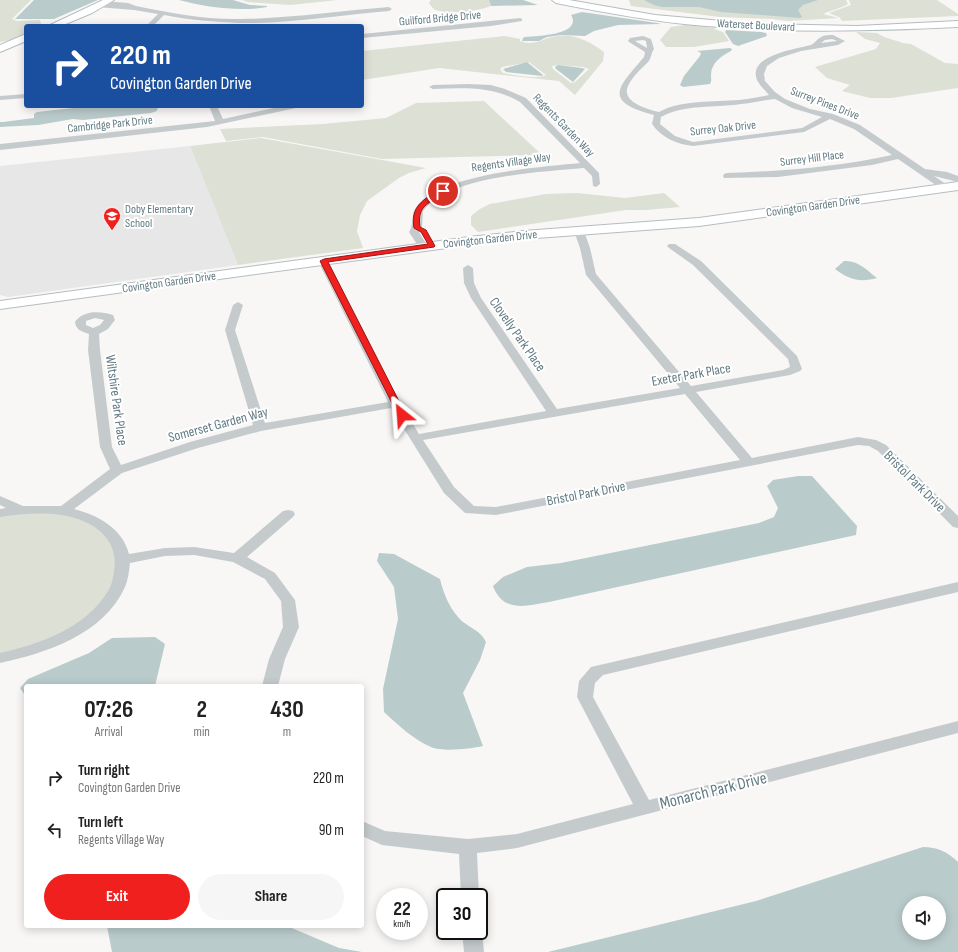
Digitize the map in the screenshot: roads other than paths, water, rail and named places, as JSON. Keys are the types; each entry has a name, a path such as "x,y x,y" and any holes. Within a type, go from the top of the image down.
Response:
{"street":[{"name":"Waterset Boulevard","path":"556,0 644,16 737,25 859,28 958,24"},
{"name":"Waterset Boulevard","path":"580,0 673,15 771,23 875,25 958,20"},
{"path":"57,24 104,3 163,13 221,20 282,19 389,9"},
{"path":"151,24 163,13"},
{"path":"282,19 286,24"},
{"name":"Guilford Bridge Drive","path":"364,36 520,20"},
{"path":"0,49 24,38"},
{"name":"Surrey Pines Drive","path":"815,46 781,55 764,65 759,77 765,86 776,96 799,107 830,116 856,127 924,172 952,187"},
{"path":"648,51 648,57 624,85 623,92 626,99 636,106 659,114"},
{"name":"Regents Garden Way","path":"433,87 470,86 495,88 514,94 523,100 596,175 596,184"},
{"path":"0,98 24,96"},
{"name":"Surrey Oak Drive","path":"776,96 740,102 681,107 659,114 655,120 658,127 675,140 680,143 693,144 804,130 830,116"},
{"path":"214,108 219,120 222,122"},
{"name":"Cambridge Park Drive","path":"0,147 200,126 285,108"},
{"name":"Surrey Hill Place","path":"727,176 778,174 872,162 899,156"},
{"name":"Regents Village Way","path":"428,246 414,232 417,228 415,217 422,205 434,194 452,187 492,177 586,165"},
{"name":"Surrey Pines Drive","path":"924,172 947,175 958,180"},
{"name":"Covington Garden Drive","path":"0,305 428,246 523,235 717,220 952,187"},
{"path":"578,231 585,248 592,275 748,461"},
{"name":"Exeter Park Place","path":"415,438 554,412 786,373 796,369 793,358 697,263 672,246"},
{"name":"Bristol Park Drive","path":"324,261 395,404 449,490 470,510 496,510 858,441 872,443 882,448 958,524"},
{"name":"Clovelly Park Place","path":"468,268 469,283 476,298 554,412"},
{"path":"238,305 230,330 260,427"},
{"name":"Wiltshire Park Place","path":"94,332 94,350 106,447 117,470"},
{"name":"Somerset Garden Way","path":"63,511 117,470 194,445 260,427 395,404"},
{"path":"0,500 21,510"},
{"path":"0,513 42,509 63,511 87,517 106,528 118,542 124,560 119,584 103,608 75,631 38,648 0,658"},
{"path":"237,558 288,514"},
{"path":"124,560 165,552 194,551 237,558 270,576 288,600 291,627 278,659 271,684"},
{"path":"644,808 585,697 587,681 597,672 627,663 958,587"},
{"name":"Monarch Park Drive","path":"364,829 382,838 468,847 516,840 958,727"},
{"path":"468,847 470,888"},
{"path":"473,940 474,952"}],"place":[{"name":"Doby Elementary School","path":"112,231"}]}
